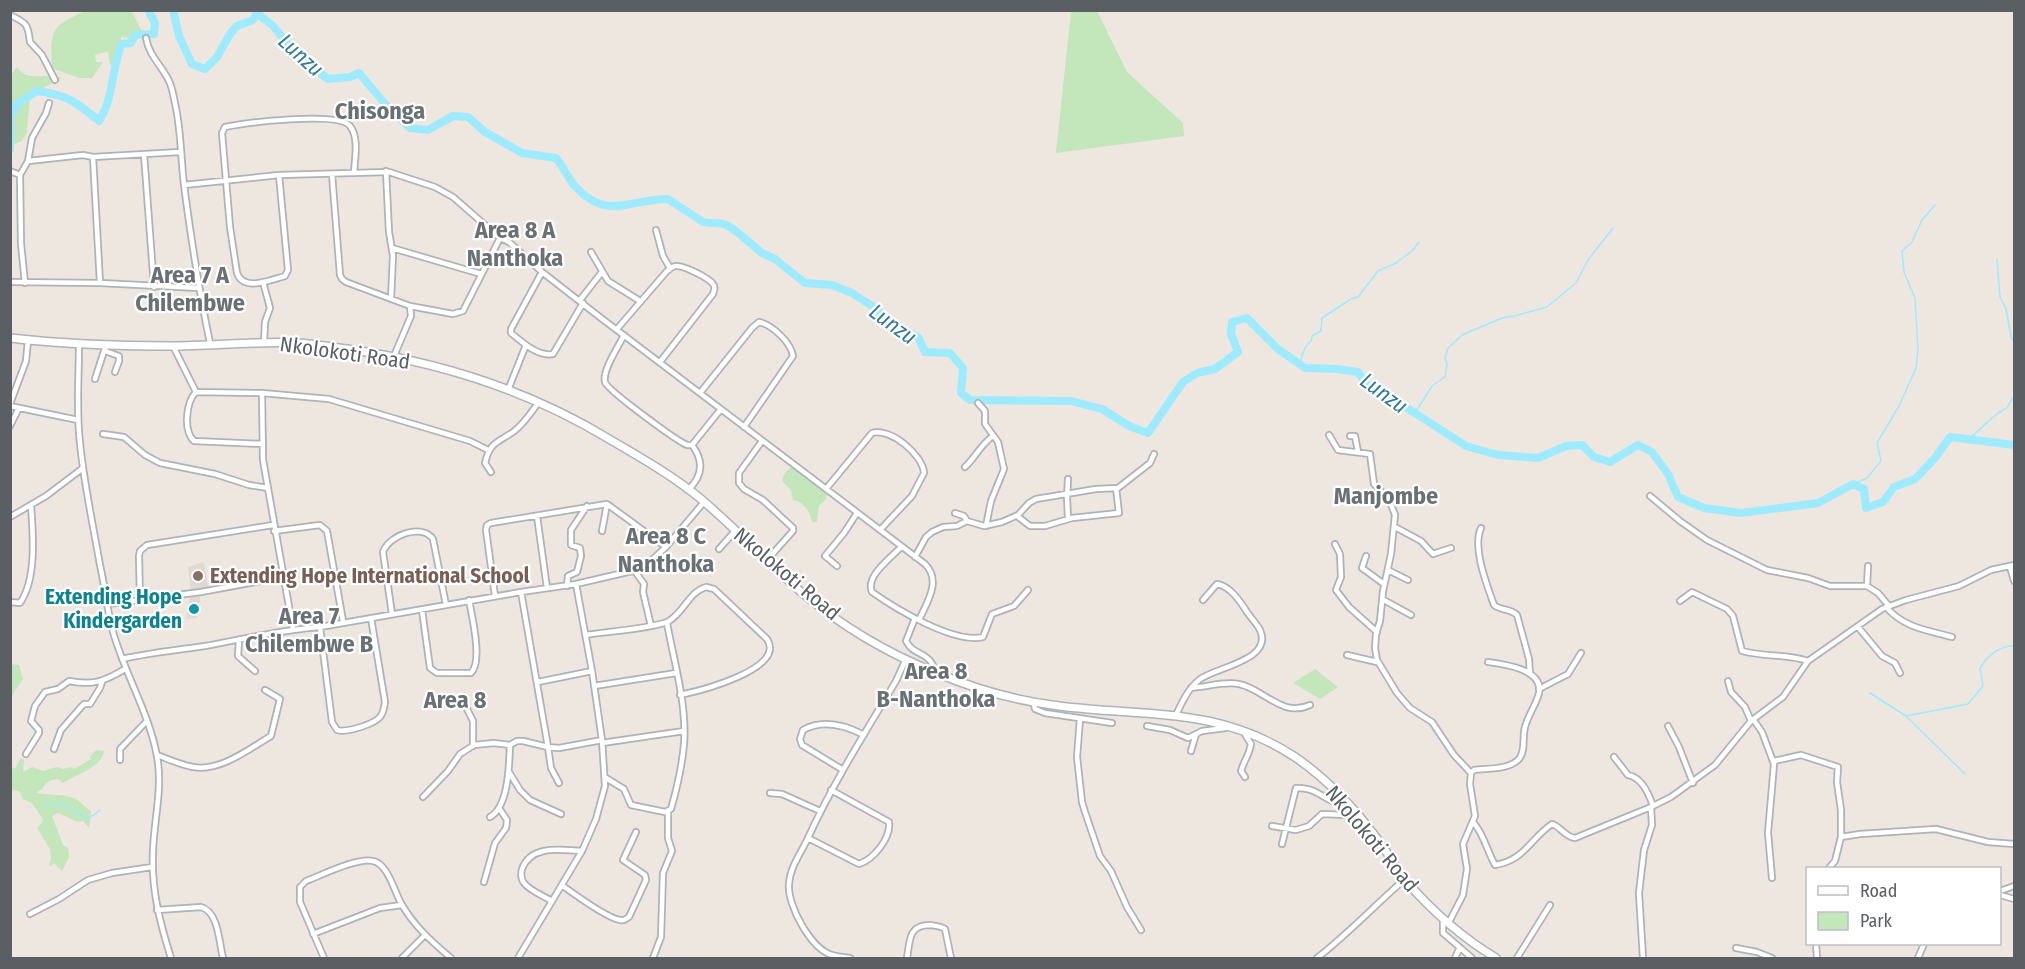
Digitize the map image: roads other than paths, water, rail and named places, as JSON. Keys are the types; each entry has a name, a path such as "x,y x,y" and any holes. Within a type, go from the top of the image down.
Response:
{"main road":[{"name":"Nkolokoti Road","path":"10,338 79,343 106,348 210,343 306,344 394,356 434,366 508,390 605,436 688,490 826,610 855,631 936,673 963,683 1033,702 1176,715 1215,722 1259,737 1297,759 1328,784 1362,820 1405,879 1446,922 1496,958"}],"street":[{"path":"10,15 27,24 30,42 42,55 55,80"},
{"path":"146,38 147,47 171,84 180,127 180,152 199,288 210,343"},
{"path":"25,283 21,247 20,175 28,161 32,138 49,103"},
{"path":"279,175 288,270 285,276 263,282 244,283 239,279 230,227 222,133 225,127 289,119 333,119 346,123 350,126 354,138 354,172"},
{"path":"28,161 180,152"},
{"path":"144,154 154,287"},
{"path":"93,157 100,283"},
{"path":"10,171 20,175"},
{"path":"184,185 279,175 386,171 425,183 453,197 542,272 930,569 934,579 931,594 906,641 911,648 930,659 936,673"},
{"path":"386,171 392,248 391,299"},
{"path":"332,174 340,277 391,299 410,306 458,314 463,311 500,238"},
{"path":"656,230 663,256 670,268"},
{"path":"392,248 481,274"},
{"path":"591,252 602,272 613,284 640,301"},
{"path":"617,329 670,268 679,266 697,273 713,284 715,288 713,294 660,362"},
{"path":"542,272 511,329 511,333 526,345 544,354 553,354 602,272"},
{"path":"10,282 100,283 199,288"},
{"path":"263,282 270,308 265,322 264,342"},
{"path":"394,356 411,316 410,306"},
{"path":"700,393 757,324 763,323 774,330 791,349 793,356 744,427"},
{"path":"624,335 607,369 606,385 682,443 692,445 699,455 701,471 697,481 688,490"},
{"path":"28,340 26,361 10,405 78,420"},
{"path":"79,343 78,420 83,468 112,628 157,755 160,789 152,867 153,889 171,958"},
{"path":"508,390 526,345"},
{"path":"173,346 196,392"},
{"path":"95,379 106,348 119,356 115,372"},
{"path":"196,392 262,393 329,399 470,441 488,450"},
{"path":"196,392 190,401 188,426 190,437 194,441 263,444"},
{"path":"262,393 263,444 268,488 293,629"},
{"path":"491,472 485,463 488,450 513,432 538,403"},
{"path":"978,403 985,411 985,424 998,442 1004,469 991,501 986,526"},
{"path":"10,426 19,408"},
{"path":"692,445 721,409"},
{"path":"826,489 872,433 881,432 906,445 919,459 924,473 912,496 880,530"},
{"path":"103,434 124,437 145,455 160,464 215,474 249,485 268,488"},
{"path":"1329,435 1338,450 1370,454 1374,483 1389,499 1395,514 1395,527 1375,648 1377,662 1397,693 1410,708 1431,722 1449,749 1472,773"},
{"path":"965,467 975,458 984,442 993,436"},
{"path":"1350,436 1355,436 1358,452"},
{"path":"762,441 739,473 739,483 744,489 770,506 793,528 793,531 768,560"},
{"path":"915,556 926,537 943,527 957,526 967,521 986,526 1017,516 1032,501 1122,486 1150,464 1154,454"},
{"path":"10,517 70,479 83,468"},
{"path":"1068,479 1068,519"},
{"path":"1017,516 1030,526 1045,526 1068,519 1119,513 1116,488"},
{"path":"1650,496 1707,540 1767,570 1808,578 1830,586 1867,586 1878,592 1898,618 1915,628 1952,637"},
{"path":"122,659 576,584 634,570 652,560 666,547 704,502"},
{"path":"495,596 486,538 487,525 490,523 607,504 666,547"},
{"path":"602,531 607,504"},
{"path":"10,603 20,603 28,587 32,546 31,505"},
{"path":"567,585 568,576 577,572 581,556 580,548 571,546 571,530 587,506"},
{"path":"837,566 825,556 858,513"},
{"path":"955,513 964,516 967,521"},
{"path":"537,516 547,588"},
{"path":"140,600 139,556 140,551 147,545 274,528 320,525 327,531 343,621"},
{"path":"1395,527 1421,541 1433,554 1451,549"},
{"path":"1481,528 1478,535 1478,548 1488,590 1496,607 1514,611 1517,615 1529,659 1530,674"},
{"path":"719,549 735,531"},
{"path":"392,614 384,552 392,539 407,532 427,534 433,539 446,605"},
{"path":"1335,544 1340,555 1341,577 1336,590 1349,607 1377,632"},
{"path":"901,547 872,579 870,588 872,592 917,619 965,638 983,638 992,614 1014,606 1028,590"},
{"path":"1366,556 1362,568 1384,584"},
{"path":"1867,586 1868,566"},
{"path":"1473,822 1481,830 1487,849 1496,865 1507,863 1522,854 1551,824 1575,838 1652,806 1693,783 1715,765 1752,720 1783,697 1808,662 1888,606 1959,586 1988,571 2012,566 2014,581"},
{"path":"634,570 644,584 643,592 651,626"},
{"path":"1388,570 1408,580"},
{"path":"108,604 201,592 282,577"},
{"path":"518,958 582,850 602,801 606,778 592,671 576,584"},
{"path":"1176,715 1191,688 1205,675 1250,658 1259,648 1262,636 1237,598 1221,584 1217,584 1203,600"},
{"path":"586,635 667,623 678,614 696,592 710,587 727,600 767,639 770,647 766,656 752,670 724,683 680,695"},
{"path":"521,592 538,682 550,768 559,783"},
{"path":"1680,601 1692,592 1727,609 1732,616 1742,651 1792,656 1808,662"},
{"path":"1382,598 1411,615"},
{"path":"422,610 430,668 437,673 471,673 477,657 469,600"},
{"path":"320,627 332,722 338,730 348,731 378,720 384,712 385,702 371,618"},
{"path":"653,958 661,937 663,873 672,850 668,838 668,812 676,790 684,745 680,695 667,623"},
{"path":"1858,627 1882,656 1895,663 1900,673"},
{"path":"239,640 238,656 255,671"},
{"path":"1539,689 1571,671 1581,653"},
{"path":"1347,655 1377,662"},
{"path":"850,958 830,957 804,929 790,900 790,873 819,811 896,681 906,659"},
{"path":"1472,958 1443,933 1446,922 1462,895 1467,869 1463,844 1475,816 1470,784 1472,773 1474,770 1498,767 1518,761 1522,753 1525,726 1539,689 1537,682 1523,670 1488,662"},
{"path":"26,754 39,730 31,721 32,712 45,692 58,689 69,681 102,682 125,669"},
{"path":"538,682 592,671"},
{"path":"594,686 676,673"},
{"path":"1728,681 1731,692 1745,707 1762,732 1774,761 1775,775 1768,832 1772,878"},
{"path":"54,749 61,730 84,704 90,705 93,702 102,682"},
{"path":"1191,688 1230,683 1248,687 1271,701 1291,709 1300,709 1310,705"},
{"path":"157,755 194,768 211,767 234,758 271,736 280,699 265,690"},
{"path":"448,699 465,704 473,721 473,746"},
{"path":"1033,702 1035,710 1112,723"},
{"path":"1080,719 1077,757 1082,802 1100,856 1111,871 1127,908 1141,930"},
{"path":"120,760 120,748 146,723"},
{"path":"843,770 802,745 800,739 804,730 811,726 838,724 864,735"},
{"path":"1147,726 1170,730 1188,738 1202,730 1232,727"},
{"path":"1668,726 1693,783"},
{"path":"423,797 448,771 460,754 473,746 494,743 510,745 523,741 559,748 684,731"},
{"path":"1243,731 1251,744 1248,758 1243,763 1241,771 1245,777"},
{"path":"1191,752 1196,734"},
{"path":"490,817 499,808 505,792 509,772 510,745"},
{"path":"1774,761 1802,755 1838,767 1837,782 1842,837 1835,861 1830,867"},
{"path":"1614,757 1628,775 1641,782 1652,806 1652,825 1644,850 1640,894 1643,958"},
{"path":"509,772 520,790 530,800 561,814"},
{"path":"606,778 624,789 630,805 668,812"},
{"path":"1282,844 1296,788 1308,789 1327,800 1340,804 1346,802"},
{"path":"808,838 859,864 870,860 888,833 889,822 831,790"},
{"path":"770,793 782,794 819,811"},
{"path":"484,882 495,843 506,828 507,820 499,808"},
{"path":"1272,826 1296,830 1309,826 1322,813 1346,815 1362,820"},
{"path":"1842,837 1936,829 1994,843 2014,844"},
{"path":"563,885 588,903 617,919 625,920 629,917 646,880 645,875 624,860 636,832"},
{"path":"552,901 525,885 522,880 523,867 528,860 543,851 582,850"},
{"path":"324,958 300,902 300,886 306,881 363,860 374,861 383,867 402,905 424,936 451,958"},
{"path":"30,914 88,880 112,873 152,867"},
{"path":"1317,958 1405,879"},
{"path":"313,933 380,908 402,905"},
{"path":"1517,958 1550,905"},
{"path":"157,910 201,907 207,909 213,916 223,958"},
{"path":"907,958 913,933 922,925 939,926 945,929 951,958"},
{"path":"402,958 424,936"},
{"path":"1737,948 1772,958"},
{"path":"1455,958 1460,949"}],"waterway":[{"name":"Lunzu","path":"10,118 17,104 37,91 71,100 99,121 110,93 122,44 131,43 135,35 154,34 155,23 148,10"},
{"name":"Lunzu","path":"173,10 179,36 192,64 205,69 217,57 237,26 253,20 257,13 273,26 298,56 328,79 350,77 359,73 386,105 410,128 428,130 453,116 468,117 485,132 522,153 556,158 574,185 597,203 618,206 668,199 703,222 727,225 749,242"},
{"name":"Lunzu","path":"10,122 10,149"},
{"path":"1853,484 1867,478 1881,461 1877,443 1899,406 1916,368 1918,350 1915,298 1904,272 1902,251 1912,242 1922,220 1935,205"},
{"path":"1415,413 1432,386 1445,377 1447,364 1445,358 1448,348 1462,335 1502,318 1547,307 1576,283 1588,260 1613,228"},
{"name":"Lunzu","path":"749,242 805,283 832,285 852,293 875,308 894,325 918,337 925,352 950,353 963,368 961,393 970,400 1071,401 1102,409 1129,426 1148,433 1183,382 1197,373 1215,369 1238,352 1231,334 1232,322 1247,318 1278,349 1305,368 1358,372 1367,385 1466,446 1498,455 1538,458 1566,446 1582,445 1594,457 1610,462 1638,445 1652,452 1668,474 1678,497 1704,508 1741,513 1818,503 1853,484 1864,489 1866,508 1883,502 1894,487 1915,479 1935,458 1950,437 2014,445"},
{"path":"1300,364 1312,336 1321,331 1322,318 1358,297 1378,271 1396,263 1412,251 1419,242"},
{"path":"1997,259 2000,297 2006,309 2014,342"},
{"path":"1968,439 2007,408 2014,398"},
{"path":"1906,716 1968,704 1983,686 1980,668 1983,663 1999,650 2014,646"},
{"path":"1870,693 1906,716 1965,774"},
{"path":"45,804 65,805 84,817 94,815 100,810"}],"place":[{"name":"Extending Hope International School","path":"198,576"},
{"name":"Extending Hope Kindergarden","path":"194,609"}],"district":[{"name":"Chisonga","path":"380,111"},
{"name":"Area 8 A Nanthoka","path":"515,244"},
{"name":"Area 7 A Chilembwe","path":"190,289"},
{"name":"Manjombe","path":"1386,496"},
{"name":"Area 8 C Nanthoka","path":"666,550"},
{"name":"Area 7 Chilembwe B","path":"309,630"},
{"name":"Area 8 B-Nanthoka","path":"936,685"},
{"name":"Area 8","path":"455,700"}]}
